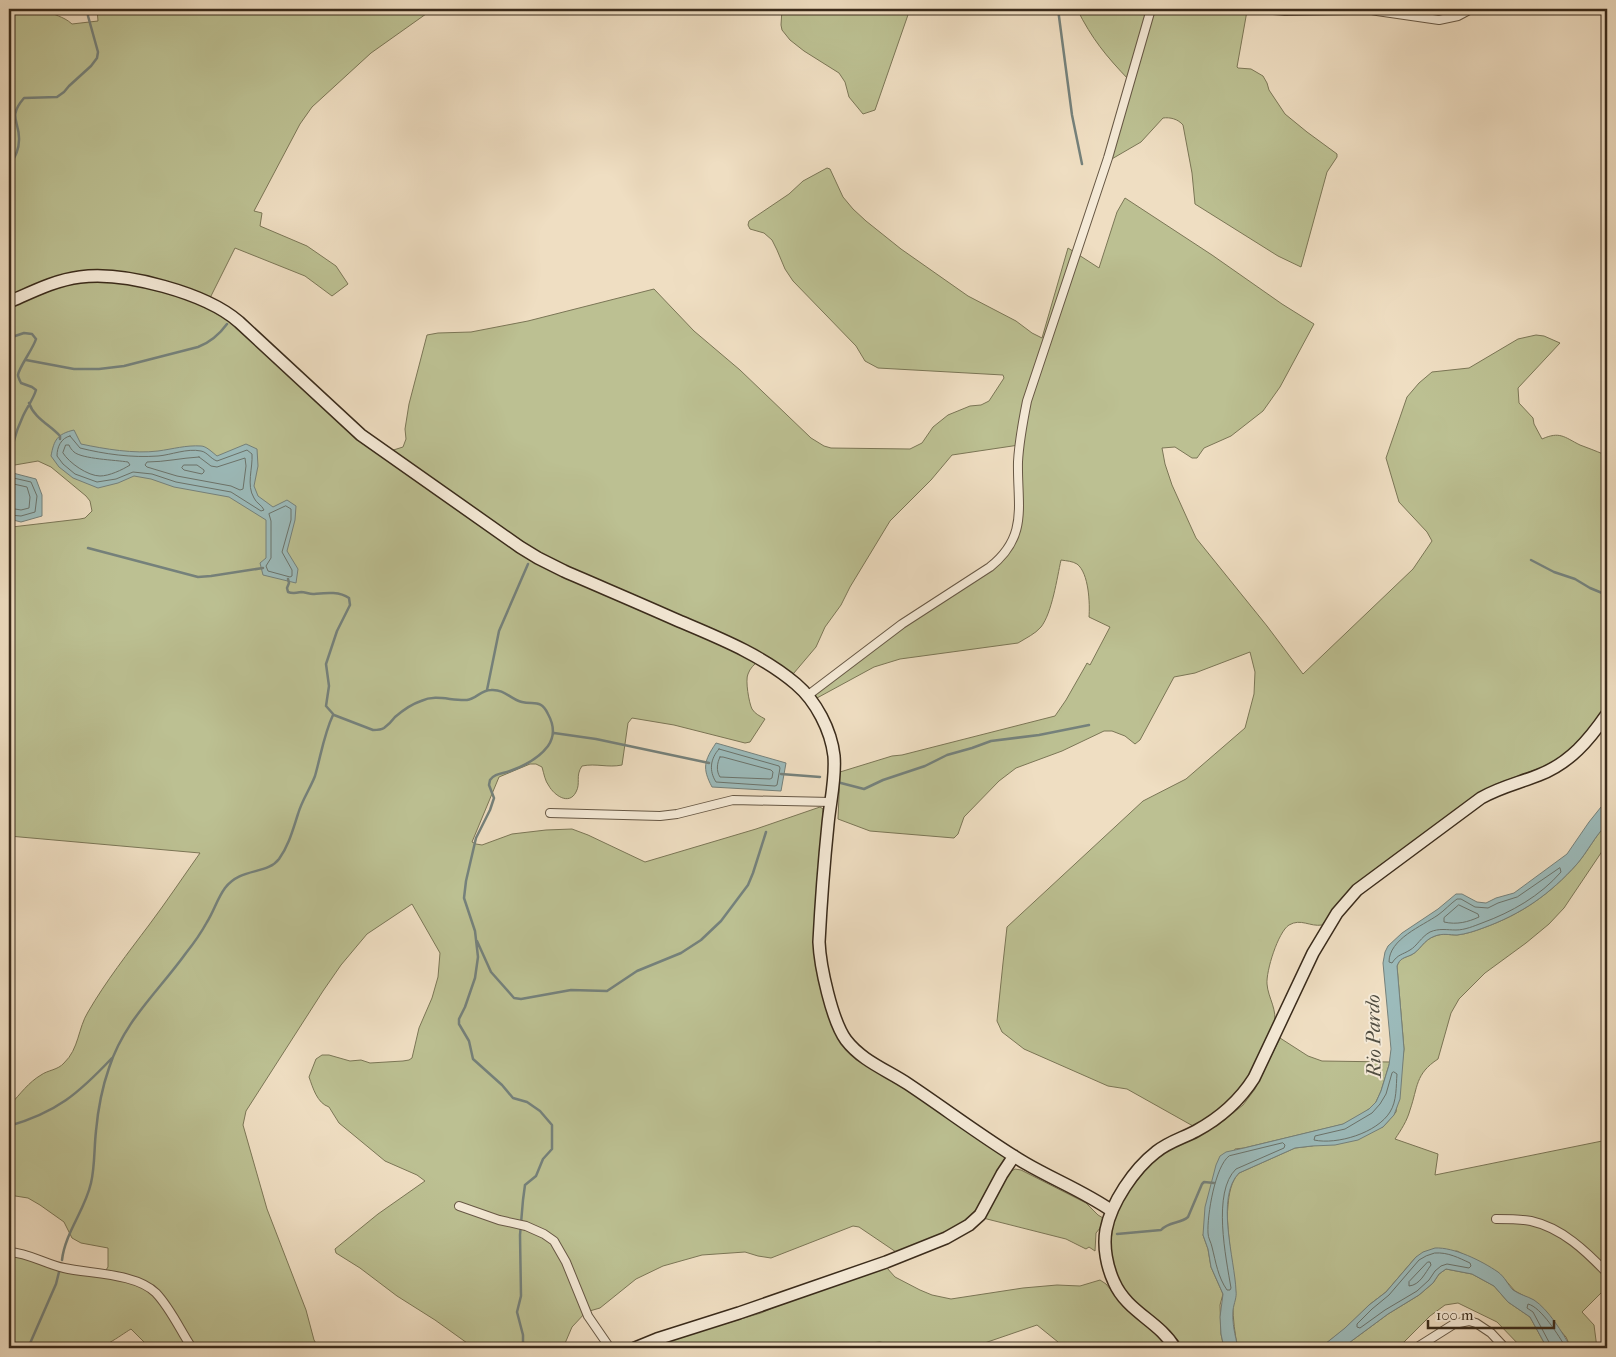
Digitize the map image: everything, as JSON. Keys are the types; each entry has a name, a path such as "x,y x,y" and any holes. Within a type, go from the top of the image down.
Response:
{"main road":[{"path":"9,302 59,282 80,277 99,276 142,281 165,287 214,305 239,322 360,435 520,547 564,571 738,647 797,684 820,716 831,739 834,760 820,918 820,951 833,1010 845,1038 863,1057 906,1083 1014,1156 1112,1211"},
{"path":"1175,1348 1161,1330 1128,1304 1114,1283 1108,1266 1106,1230 1117,1200 1135,1173 1149,1158 1165,1146 1212,1122 1230,1107 1247,1088 1254,1078 1321,939 1338,913 1357,890 1481,798 1510,784 1541,774 1567,760 1589,739 1607,714"},
{"path":"635,1348 877,1265 946,1238 969,1225 980,1215 1014,1156"}],"street":[{"path":"807,696 902,624 990,567 1002,556 1009,546 1017,528 1020,512 1018,460 1027,401 1108,158 1151,9"},
{"path":"1259,9 1285,11 1370,10 1439,20 1458,16 1471,9"},
{"path":"550,813 660,816 677,814 734,800 831,802"},
{"path":"459,1206 499,1220 526,1226 550,1237 558,1246 588,1316 610,1348"},
{"path":"1496,1219 1530,1221 1545,1226 1578,1245 1607,1273"},
{"path":"9,1252 25,1254 64,1268 108,1274 147,1286 163,1302 192,1348"},
{"path":"1422,1347 1454,1324 1469,1321 1476,1322 1491,1333 1505,1348"}],"green space":[{"path":"9,9 47,9 72,24 98,21 97,9 433,9 371,53 312,107 300,124 254,211 262,213 260,226 307,246 336,266 348,284 332,296 305,276 235,248 206,306 223,312 387,452 403,447 406,439 405,429 409,404 427,335 471,332 528,321 654,289 694,331 740,370 811,438 831,448 910,449 922,443 933,427 948,415 989,401 1004,378 1003,375 878,368 865,361 856,346 793,281 785,269 772,240 764,233 750,229 749,221 789,194 803,181 827,168 830,169 843,197 853,209 901,249 968,296 1016,321 1042,338 1068,248 1099,268 1117,212 1125,198 1314,324 1280,387 1263,411 1231,436 1204,448 1197,458 1192,458 1175,447 1162,448 1172,485 1196,538 1303,674 1413,569 1432,541 1427,532 1399,502 1386,458 1407,397 1432,372 1469,368 1518,339 1536,335 1544,336 1560,343 1518,388 1519,403 1533,418 1542,439 1558,435 1603,454 1602,473 1607,484 1607,710 1573,752 1543,767 1496,784 1479,794 1379,866 1352,890 1322,925 1298,922 1289,925 1285,929 1274,952 1267,978 1275,1014 1271,1032 1242,1090 1219,1110 1193,1126 1127,1089 1108,1086 1024,1049 1002,1032 997,1021 1007,927 1143,801 1186,779 1245,728 1254,694 1255,672 1250,652 1195,673 1174,677 1140,740 1135,744 1125,736 1112,731 1104,731 1062,751 1016,768 999,781 964,817 958,834 954,838 870,831 838,819 840,772 892,756 1055,716 1087,663 1090,665 1110,627 1089,617 1088,589 1081,568 1075,563 1061,560 1054,595 1045,621 1036,632 1018,643 900,659 874,667 817,698 814,695 880,642 992,570 1018,530 1019,445 952,455 931,480 890,521 841,605 825,627 816,647 788,680 758,661 751,668 747,681 750,702 753,711 765,719 750,742 745,743 674,725 632,718 628,723 622,765 582,766 576,792 570,798 562,798 554,793 546,782 542,767 536,764 530,764 499,777 472,842 482,845 512,834 572,829 645,862 756,829 820,807 823,809 821,848 822,958 846,1037 866,1057 1021,1158 1001,1165 978,1207 970,1216 940,1235 896,1252 859,1227 853,1226 771,1258 745,1252 702,1255 663,1266 636,1279 600,1308 586,1312 572,1327 563,1348 474,1348 336,1253 335,1249 378,1214 425,1181 417,1175 385,1161 339,1123 329,1107 318,1099 309,1077 316,1059 322,1055 370,1063 403,1061 412,1058 419,1028 432,998 438,977 440,953 412,904 367,934 341,965 246,1111 243,1125 267,1209 306,1310 314,1340 319,1348 136,1348 144,1342 131,1329 104,1345 92,1348 84,1348 76,1343 69,1348 9,1348 9,1252 104,1273 108,1267 108,1248 81,1243 72,1238 64,1222 40,1205 28,1198 9,1195 9,1103 11,1104 37,1078 59,1067 69,1057 76,1045 85,1018 95,1001 117,967 200,853 9,836 9,532 12,527 85,518 92,511 90,501 86,496 51,467 38,461 9,466"},
{"path":"782,9 910,9 875,110 863,114 849,97 845,82 839,73 790,40 782,30"},
{"path":"1077,9 1344,9 1247,11 1237,67 1251,69 1263,76 1269,90 1285,114 1337,154 1327,172 1301,267 1278,256 1195,204 1192,173 1183,125 1179,121 1163,118 1141,142 1110,160 1129,80 1100,47"},
{"path":"1607,824 1607,844 1564,908 1549,924 1526,943 1485,973 1459,999 1451,1013 1438,1059 1421,1076 1407,1118 1395,1139 1438,1154 1435,1175 1607,1140 1607,1287 1582,1312 1594,1325 1597,1348 1571,1348 1566,1337 1534,1301 1515,1291 1499,1273 1457,1251 1416,1257 1386,1292 1369,1305 1346,1328 1320,1348 1238,1348 1233,1315 1227,1219 1230,1192 1236,1176 1295,1148 1312,1146 1383,1127 1396,1112 1404,1049 1397,966 1399,961 1414,953 1435,936 1467,933 1523,910 1546,894 1567,875"},
{"path":"1280,1038 1308,1056 1322,1061 1390,1062 1376,1102 1362,1114 1344,1124 1235,1149 1203,1235 1211,1267 1223,1294 1220,1305 1221,1334 1224,1348 1188,1348 1181,1344 1162,1323 1124,1294 1110,1258 1113,1216 1132,1187 1160,1155 1173,1146 1217,1126 1243,1105 1255,1089"},
{"path":"1015,1169 1021,1170 1086,1203 1103,1218 1100,1228 1096,1233 1095,1251 1089,1247 1086,1249 1066,1239 983,1218 1008,1173"},
{"path":"887,1268 895,1277 920,1290 951,1299 1023,1288 1057,1285 1080,1286 1100,1280 1106,1284 1119,1300 1160,1334 1168,1348 1060,1348 1058,1342 1037,1325 970,1348 906,1348 880,1342 822,1348 643,1348 761,1313 789,1301"},
{"path":"1446,1269 1472,1274 1494,1286 1508,1302 1530,1317 1547,1348 1522,1348 1497,1322 1458,1303 1445,1305 1430,1316 1396,1348 1342,1348 1388,1314 1419,1295"}],"water":[{"path":"74,430 81,444 100,448 149,452 203,446 217,456 246,444 257,449 258,466 254,486 258,496 273,507 287,500 296,506 295,520 287,551 298,569 296,583 263,575 260,563 266,558 266,520 229,497 174,487 151,479 134,476 118,483 98,488 73,478 59,467 51,456 57,438"},
{"path":"9,472 36,479 42,495 42,516 21,522 9,519"},
{"path":"716,743 786,763 781,791 712,787 707,775 706,765"},
{"path":"1607,802 1607,824 1577,864 1546,894 1523,910 1483,928 1464,934 1435,936 1414,953 1399,961 1397,966 1404,1049 1400,1099 1394,1115 1383,1127 1358,1140 1335,1145 1295,1148 1239,1173 1232,1184 1228,1197 1227,1213 1236,1293 1233,1320 1238,1348 1224,1348 1220,1317 1223,1294 1211,1267 1203,1235 1205,1207 1220,1156 1226,1152 1343,1124 1369,1109 1376,1102 1381,1091 1389,1065 1391,1049 1383,963 1388,946 1402,933 1438,909 1456,894 1462,894 1477,902 1486,903 1514,893 1567,854 1589,822"},
{"path":"1435,1248 1443,1248 1468,1256 1498,1272 1513,1290 1534,1300 1545,1309 1571,1348 1547,1348 1530,1317 1508,1302 1494,1286 1472,1274 1446,1269 1419,1295 1388,1314 1342,1348 1320,1348 1386,1292 1416,1257 1423,1252"}],"waterway":[{"path":"9,167 19,144 16,110 24,98 57,97 91,66 97,58 98,52 88,16 88,9"},
{"path":"1058,9 1072,115 1082,164"},
{"path":"26,360 74,369 124,366 198,347 214,338 227,324"},
{"path":"9,338 24,333 32,334 36,339 18,375 21,383 36,390 15,436 9,471"},
{"path":"29,403 35,413 60,436 60,439"},
{"path":"88,548 198,577 263,568"},
{"path":"1531,560 1607,595"},
{"path":"487,690 499,631 528,564"},
{"path":"288,579 287,588 290,593 336,593 349,598 350,605 337,631 326,664 329,686 326,706 334,715 373,730 379,730 384,728 407,708 418,702 432,698 467,700 484,691 496,690 522,702 540,704 552,722 552,738 548,746 536,758 510,771 496,775 490,780 489,785 494,798 476,838 464,898 475,931 478,957 475,978 459,1019 459,1024 469,1041 473,1059 502,1085 513,1098 527,1102 540,1111 552,1125 552,1149 543,1159 536,1176 525,1185 523,1200 520,1235 521,1296 517,1312 523,1335 523,1348"},
{"path":"62,1260 67,1240 91,1183 99,1107 102,1091 115,1051 133,1021 197,938 225,888 238,877 268,867 279,859 315,776 333,715"},
{"path":"837,782 864,789 883,780 925,766 947,755 991,741 1039,735 1089,725"},
{"path":"554,733 596,739 709,763"},
{"path":"781,774 820,777"},
{"path":"477,941 491,972 514,998 521,999 571,990 607,991 637,971 681,953 701,940 721,921 748,885 766,832"},
{"path":"9,1126 26,1121 54,1108 77,1092 112,1058"},
{"path":"1117,1234 1161,1230 1167,1225 1185,1219 1188,1217 1202,1184 1204,1182 1214,1183"},
{"path":"28,1348 56,1284 59,1272"}],"water label":[{"name":"Rio Pardo","path":"1373,1036"}]}
